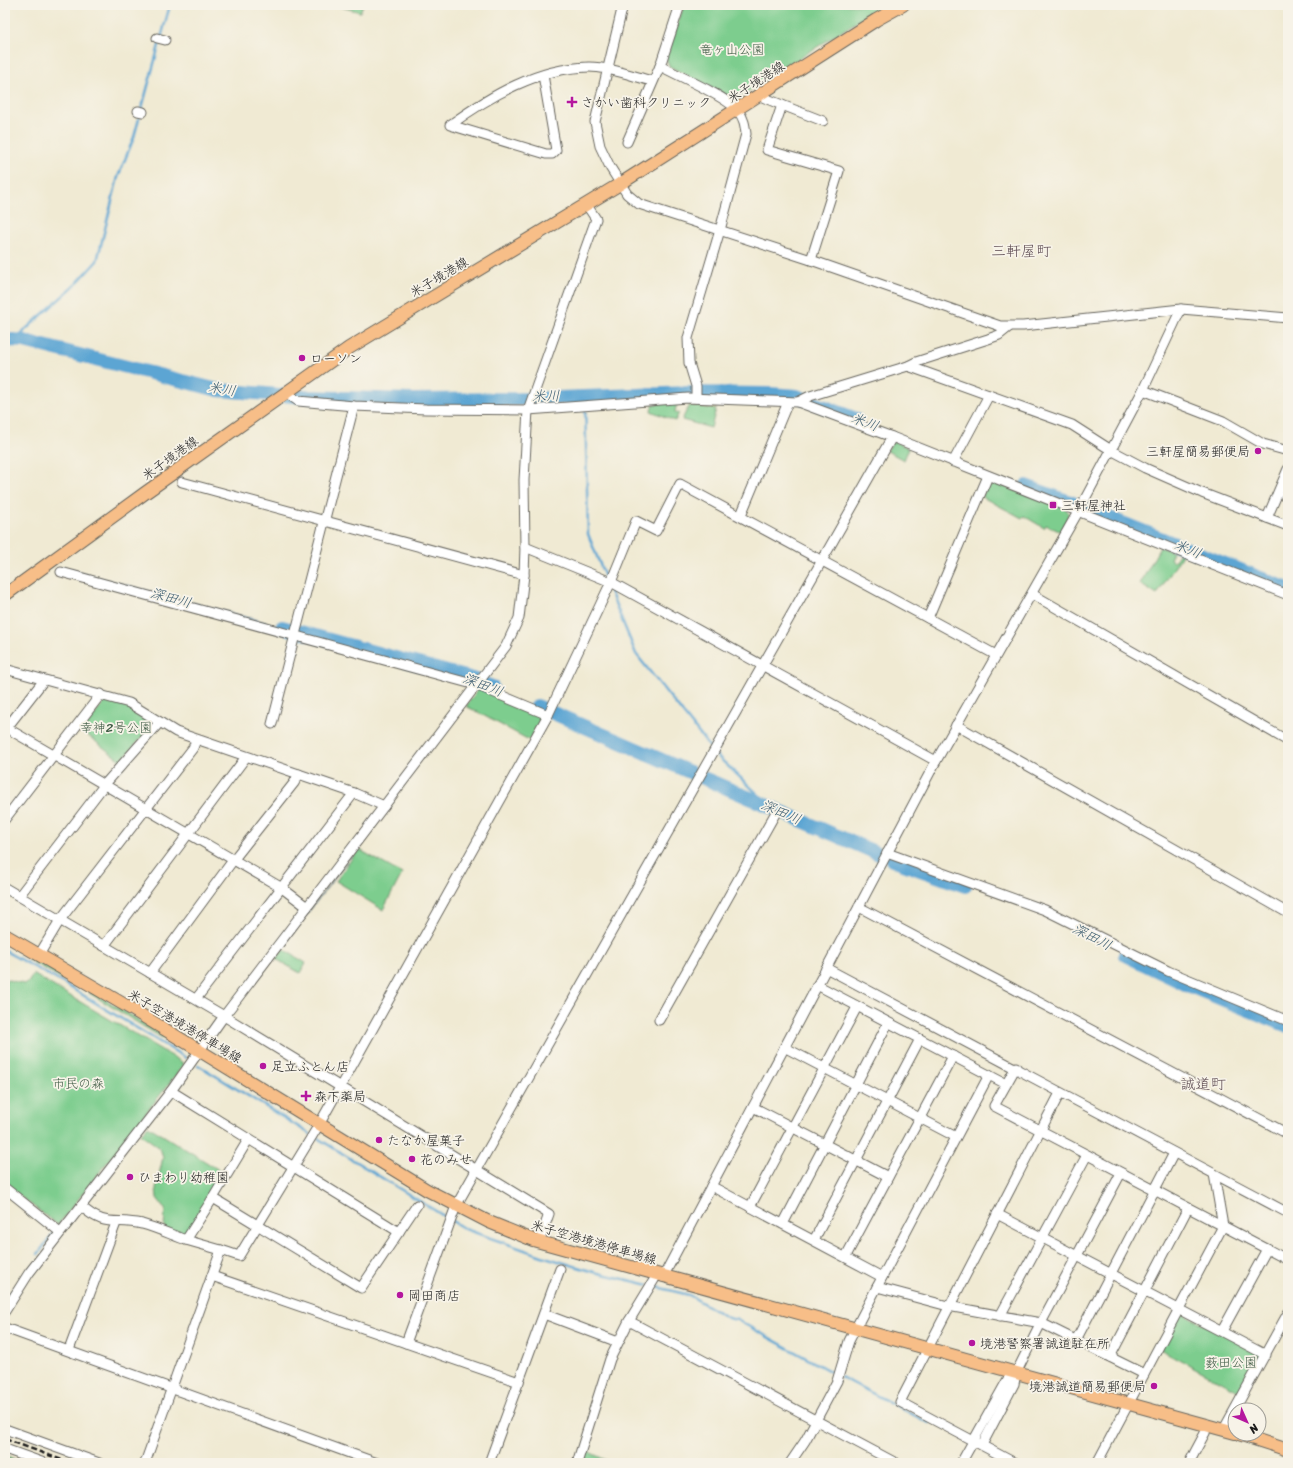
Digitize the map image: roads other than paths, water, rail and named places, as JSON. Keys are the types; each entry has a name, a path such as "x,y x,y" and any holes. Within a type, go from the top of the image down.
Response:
{"main road":[{"name":"米子境港線","path":"5,595 285,392 349,348 620,184 760,96 876,20 904,5"},
{"name":"米子空港境港停車場線","path":"5,935 130,1008 199,1052 320,1123 427,1190 489,1222 539,1242 1227,1430"},
{"path":"1264,1442 1288,1450"}],"street":[{"path":"623,5 606,70 595,122 600,146 620,184 627,194 639,204 810,260 1000,326 1009,327 1181,310 1288,318"},
{"path":"627,142 652,81 660,66 680,5"},
{"path":"660,66 727,101 738,110 744,121 746,134 720,230 688,338 689,363 696,386 696,398"},
{"path":"543,75 556,150 552,154 546,154 450,125 481,103 507,88 543,75 589,67 652,81"},
{"path":"760,96 823,121"},
{"path":"782,105 767,150 839,171 810,260"},
{"path":"5,1311 29,1273 171,1091 224,1016 506,646 519,618 524,576 524,480 528,410 596,219 586,204"},
{"path":"577,1463 604,1376 618,1342 629,1321 660,1276 711,1186 936,761 1078,512 1143,390 1181,310"},
{"path":"798,402 810,396 908,366 916,362 999,335 1009,327"},
{"path":"908,366 1072,425 1111,450 1145,468 1202,493 1288,526"},
{"path":"1143,390 1224,421 1263,444 1288,451"},
{"path":"285,392 298,401 426,410 528,410 644,400 696,398 798,402 892,437 1078,512 1206,560 1288,595"},
{"path":"953,462 989,395"},
{"path":"741,515 788,402"},
{"path":"272,724 354,406"},
{"path":"406,1343 456,1206 892,437"},
{"path":"1267,518 1288,469"},
{"path":"928,618 988,476"},
{"path":"182,482 524,576"},
{"path":"81,1206 90,1214 102,1221 116,1223 131,1222 144,1225 186,1240 240,1256 320,1123 548,715 611,582 636,521 656,531 680,484 741,515 996,655"},
{"path":"525,547 611,582 936,761"},
{"path":"61,572 476,685 548,715"},
{"path":"1032,594 1288,741"},
{"path":"5,669 101,694 129,703 176,732 354,793 384,806"},
{"path":"44,680 6,728 54,754 188,834 234,859 282,888 307,907"},
{"path":"5,819 101,694"},
{"path":"19,896 104,784 160,722"},
{"path":"956,725 1288,914"},
{"path":"39,955 60,920 193,748 196,740"},
{"path":"104,946 246,757"},
{"path":"150,972 234,859 294,783 299,774"},
{"path":"196,999 354,793"},
{"path":"659,1020 775,814"},
{"path":"887,853 1044,910 1168,971 1288,1021"},
{"path":"5,888 196,999 549,1214 539,1242"},
{"path":"859,907 1288,1134"},
{"path":"826,968 1016,1067 1060,1093 1288,1213"},
{"path":"817,985 1006,1084"},
{"path":"750,1207 857,1006"},
{"path":"783,1224 888,1023"},
{"path":"814,1240 920,1039"},
{"path":"784,1046 956,1137"},
{"path":"846,1256 953,1056"},
{"path":"1016,1067 994,1106 1288,1260"},
{"path":"790,1463 837,1380 849,1341 855,1328 989,1075"},
{"path":"171,1091 399,1232"},
{"path":"1015,1463 900,1402 948,1306 1060,1093"},
{"path":"753,1107 888,1177"},
{"path":"186,1240 248,1140"},
{"path":"1076,1340 1153,1190 1174,1154"},
{"path":"1000,1316 1087,1155"},
{"path":"961,1463 978,1443 1014,1384 1016,1373 1041,1323 1120,1173"},
{"path":"1097,1463 1223,1226 1214,1174"},
{"path":"711,1186 846,1256 882,1277"},
{"path":"5,1188 60,1232"},
{"path":"213,1198 361,1288 417,1205"},
{"path":"1110,1357 1188,1208"},
{"path":"997,1214 1266,1355"},
{"path":"69,1350 116,1223"},
{"path":"1222,1332 1267,1249"},
{"path":"145,1463 221,1250"},
{"path":"489,1463 560,1269"},
{"path":"212,1276 519,1382"},
{"path":"877,1287 948,1306 1041,1323 1144,1374"},
{"path":"1243,1402 1266,1355 1286,1323 1288,1313"},
{"path":"544,1314 618,1342"},
{"path":"629,1321 896,1463"},
{"path":"5,1328 377,1463"},
{"path":"1189,1463 1205,1433 1207,1424"},
{"path":"5,1429 99,1463"},
{"path":"5,1450 44,1463"}],"water":[{"path":"68,569 291,629 291,631 68,571"},
{"path":"354,852 276,955 275,955"}],"waterway":[{"path":"18,340 25,330 75,285 97,261 118,177 134,137 170,5"},
{"name":"米川","path":"5,342 12,340 24,341 218,390 305,397 414,400 532,399 690,393 770,394 797,396 856,419"},
{"path":"585,397 588,534 605,577"},
{"name":"米川","path":"1026,486 1073,503"},
{"name":"米川","path":"1087,509 1288,589"},
{"path":"610,591 636,654 712,750"},
{"name":"深田川","path":"282,627 473,679 492,687"},
{"name":"深田川","path":"537,706 879,854"},
{"path":"715,754 776,811"},
{"name":"深田川","path":"892,860 965,886"},
{"path":"5,951 63,983 186,1058"},
{"name":"深田川","path":"1125,955 1185,984 1288,1026"},
{"path":"198,1065 310,1134"},
{"path":"314,1136 465,1229 542,1256 594,1272 649,1285"},
{"path":"38,1254 54,1232"},
{"path":"653,1286 689,1295 728,1318 737,1320 837,1375"},
{"path":"5,1302 12,1291"},
{"path":"841,1377 929,1423"},
{"path":"983,1433 986,1428"},
{"path":"966,1463 975,1447"}],"railway":[{"path":"5,1439 70,1463"}],"place":[{"name":"さかい歯科クリニック","path":"572,102"},
{"name":"ローソン","path":"302,358"},
{"name":"三軒屋簡易郵便局","path":"1258,451"},
{"name":"三軒屋神社","path":"1053,505"},
{"name":"足立ふとん店","path":"263,1066"},
{"name":"森下薬局","path":"306,1096"},
{"name":"たなか屋菓子","path":"379,1140"},
{"name":"花のみせ","path":"412,1159"},
{"name":"ひまわり幼稚園","path":"130,1177"},
{"name":"岡田商店","path":"400,1295"},
{"name":"境港警察署誠道駐在所","path":"972,1343"},
{"name":"境港誠道簡易郵便局","path":"1154,1386"}],"district":[{"name":"三軒屋町","path":"1021,251"},
{"name":"誠道町","path":"1203,1084"}],"park label":[{"name":"竜ヶ山公園","path":"732,49"},
{"name":"幸神2号公園","path":"116,727"},
{"name":"市民の森","path":"78,1083"},
{"name":"薮田公園","path":"1231,1362"}]}
